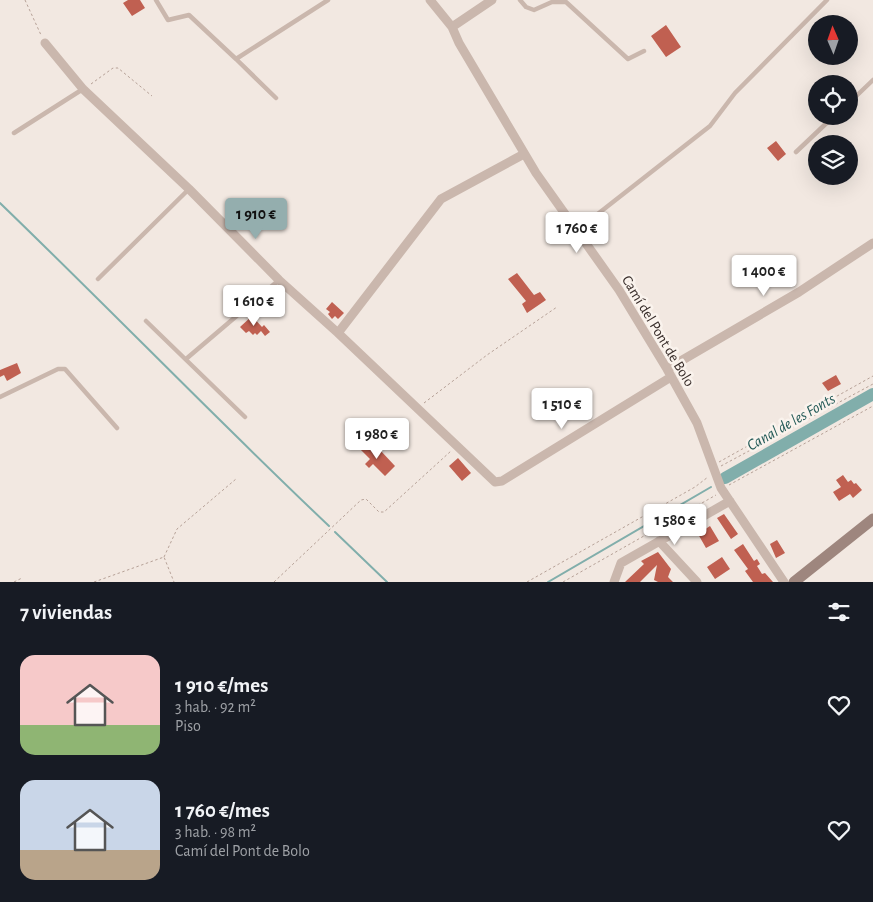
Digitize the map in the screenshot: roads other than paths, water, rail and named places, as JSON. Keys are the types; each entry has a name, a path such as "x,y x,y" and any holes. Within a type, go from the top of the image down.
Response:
{"street":[{"name":"Camí del Pont de Bolo","path":"430,0 452,28 524,154 575,232 619,290 697,423 722,489 784,582"},
{"path":"452,28 492,0"},
{"path":"44,43 83,90 189,189 279,280 418,408 492,480 498,482 799,292 873,243"},
{"path":"338,333 441,199 524,154"},
{"path":"614,582 619,565 730,502"},
{"path":"794,582 873,519"},
{"path":"659,541 697,582"},
{"path":"804,582 840,546"}],"lane":[{"path":"156,0 168,20 189,15 276,98"},
{"path":"236,59 328,0"},
{"path":"520,0 530,10 552,2 566,2 628,59 644,51"},
{"path":"575,232 710,126 735,93 827,0"},
{"path":"858,94 873,80"},
{"path":"14,133 83,90"},
{"path":"796,152 824,125"},
{"path":"98,279 189,189"},
{"path":"186,359 279,280"},
{"path":"146,321 245,417"},
{"path":"0,397 58,369 65,369 118,428"}],"waterway":[{"path":"0,203 329,526"},
{"name":"Canal de les Fonts","path":"725,478 873,394"},
{"name":"Canal de les Fonts","path":"548,582 711,487"},
{"path":"335,532 387,582"}]}
